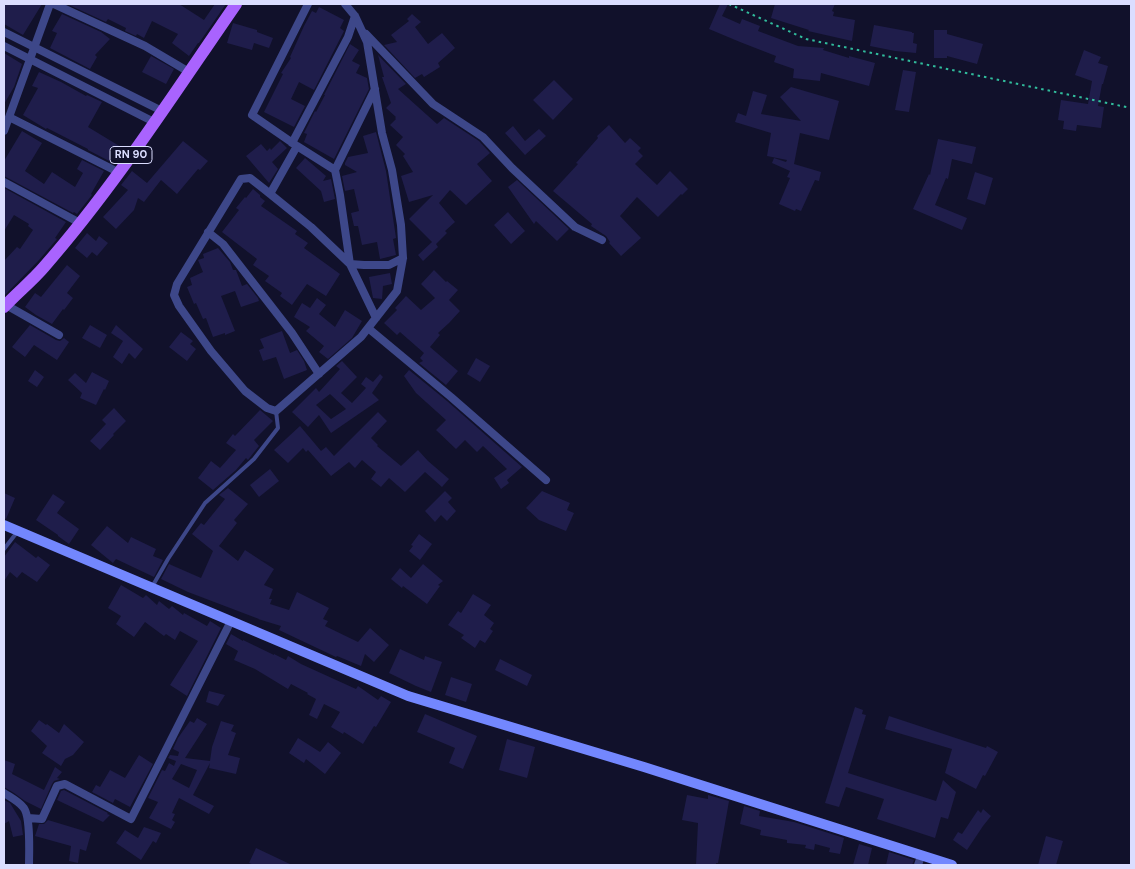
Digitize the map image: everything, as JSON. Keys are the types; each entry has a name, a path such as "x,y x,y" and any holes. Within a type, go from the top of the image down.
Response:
{"main road":[{"name":"RN 90","path":"7,302 43,269 80,224 162,112 236,4"},
{"path":"4,525 408,696 644,768 920,860 952,865"}],"street":[{"path":"4,131 50,4"},
{"path":"54,4 145,46 189,72"},
{"path":"308,4 252,115 335,170"},
{"path":"345,4 354,16 367,42 382,133 392,170 401,226 403,258 397,290 361,337 276,411 267,408 245,391 211,351 179,306 174,295 177,284 241,179 250,178 311,227 350,264 364,266 389,265 403,258"},
{"path":"270,194 348,36 354,16"},
{"path":"361,30 433,104 483,137 512,168 575,227 602,240"},
{"path":"4,32 162,112"},
{"path":"4,46 154,122"},
{"path":"375,89 335,170 350,264 376,318"},
{"path":"9,117 118,172"},
{"path":"4,182 80,224"},
{"path":"208,232 224,244 292,333 319,374"},
{"path":"7,302 59,335"},
{"path":"368,328 546,480"},
{"path":"28,818 42,819 57,786 65,784 131,819 231,621"},
{"path":"4,793 25,808 28,818 29,865"}],"lane":[{"path":"152,587 205,503 254,460 278,428 276,411"},
{"path":"4,549 18,530"}],"path":[{"path":"729,4 806,39 1131,108"}],"building":[{"path":"4,4 42,4 23,35 4,24"},
{"path":"67,4 179,4 204,20 215,4 226,4 189,56 172,43 178,34 152,21 144,38 125,31 126,28 108,19 106,22"},
{"path":"720,4 728,4 722,16 740,24 742,19 760,26 758,31 798,46 824,48 823,50 849,58 849,56 875,63 869,86 821,73 820,81 793,78 794,69 774,62 776,56 709,29"},
{"path":"775,4 835,4 832,11 834,12 833,16 855,20 852,41 808,31 771,18"},
{"path":"319,7 344,20 340,28 344,31 314,90 299,82 291,99 305,106 294,127 264,112 283,74 281,73 291,58 304,26 312,11 316,13"},
{"path":"62,14 101,32 110,39 95,55 97,57 90,69 50,48 57,33 52,31"},
{"path":"412,14 421,22 415,27 428,44 442,33 455,48 438,63 440,67 424,77 422,74 415,78 384,45 397,42 391,35 409,21 407,19"},
{"path":"233,23 257,30 257,32 273,38 269,48 254,43 252,50 227,43"},
{"path":"874,25 914,33 913,43 917,44 916,53 870,46"},
{"path":"934,30 947,30 947,34 983,44 977,64 947,56 947,58 934,58"},
{"path":"350,44 359,50 352,61 360,65 356,73 367,78 369,89 334,159 304,142 307,134 304,133"},
{"path":"1084,50 1101,57 1098,63 1108,66 1098,106 1104,107 1101,128 1077,125 1076,131 1063,129 1064,121 1058,120 1061,100 1088,104 1092,81 1075,75"},
{"path":"4,53 22,64 14,87 4,104"},
{"path":"378,55 406,84 398,89 437,124 444,118 479,141 490,153 477,164 492,181 466,205 450,190 439,203 455,222 445,231 447,233 436,244 438,247 423,261 418,255 432,242 409,219 433,195 409,202 401,176 413,172 403,156 405,154 396,145 403,137 390,125 396,117 386,108 391,103 382,77 384,77"},
{"path":"151,56 174,69 166,84 142,72"},
{"path":"903,70 916,72 909,112 895,110"},
{"path":"39,72 102,102 88,127 126,150 115,164 46,129 23,115 38,88 32,86"},
{"path":"554,80 573,99 553,120 533,100"},
{"path":"791,87 839,101 829,140 800,133 794,164 821,172 819,181 815,180 801,211 796,209 795,211 779,204 790,178 787,177 790,171 772,163 774,158 786,162 787,160 767,156 771,133 735,122 738,113 746,116 753,91 767,95 761,114 801,121 780,97"},
{"path":"609,125 625,143 630,138 641,148 638,151 643,156 635,164 657,185 670,171 688,189 658,217 637,197 620,216 641,238 621,256 609,243 606,236 591,226 592,224 553,191 578,164 576,163 598,138 597,136"},
{"path":"513,126 525,141 539,129 546,136 525,155 505,133"},
{"path":"22,131 42,143 25,171 44,184 52,172 75,187 83,173 77,169 82,160 104,171 92,195 77,214 4,176 4,161"},
{"path":"376,132 386,171 396,238 393,239 396,255 380,259 377,242 362,245 358,226 354,226 351,213 359,211 354,189 345,191 342,176 357,172 345,165 345,163 348,157 368,153 363,136"},
{"path":"938,139 976,147 972,164 952,159 948,179 946,178 935,205 967,218 962,230 913,209 930,175"},
{"path":"183,141 208,161 200,170 198,169 177,194 161,180 144,202 138,198 134,210 116,229 103,217 128,190 121,185 132,171 147,183"},
{"path":"280,141 287,148 272,162 278,169 269,183 246,156 261,144 267,151 270,148 271,150"},
{"path":"305,158 326,176 323,181 331,179 335,199 324,202 321,191 296,168"},
{"path":"975,172 993,178 985,205 967,199"},
{"path":"517,180 569,229 557,241 536,221 534,224 508,187"},
{"path":"4,188 66,222 55,238 57,239 4,296 4,261 17,247 20,249 33,230 28,226 29,224 14,215 4,231"},
{"path":"253,189 265,201 261,206 297,231 295,234 308,243 304,248 340,274 326,296 307,284 292,305 280,296 282,293 265,281 269,276 253,265 257,259 222,232 239,210 236,208"},
{"path":"508,212 525,231 511,244 494,225"},
{"path":"87,233 96,241 99,236 108,243 97,256 92,252 87,258 75,248"},
{"path":"218,248 230,262 233,270 236,270 242,286 247,284 259,301 241,307 235,291 221,296 235,331 213,337 206,318 203,319 187,287 192,285 190,278 203,272 198,260 204,258 203,254"},
{"path":"67,265 80,276 67,293 73,298 52,324 25,307 35,293 41,297"},
{"path":"434,270 446,282 458,290 449,300 460,311 438,333 440,335 430,347 458,371 446,385 419,363 423,361 420,358 424,353 400,332 397,335 384,323 397,310 395,308 406,296 421,310 435,298 421,284"},
{"path":"390,273 392,284 383,286 382,299 373,298 369,277"},
{"path":"317,298 326,305 319,314 335,327 345,310 362,321 352,338 328,359 319,352 324,346 306,331 310,327 294,317 302,303 310,308"},
{"path":"30,325 56,340 60,341 64,338 69,342 57,360 34,345 25,357 12,347"},
{"path":"90,325 107,335 100,348 82,338"},
{"path":"116,325 143,349 135,359 129,353 122,364 113,357 123,341 111,333"},
{"path":"282,331 290,353 297,350 307,370 284,379 276,357 263,361 259,350 264,348 260,339"},
{"path":"181,332 193,341 190,344 196,349 187,361 169,347"},
{"path":"476,358 490,366 480,382 467,374"},
{"path":"342,361 357,377 341,393 352,403 366,388 361,384 366,377 373,382 380,374 383,377 372,393 379,400 331,433 319,415 308,427 292,412 316,388 319,392 340,369 336,366","holes":["330,394 346,409 331,419 316,405"]},
{"path":"35,370 44,377 37,387 28,381"},
{"path":"409,370 522,467 507,480 509,483 501,489 494,478 507,469 483,446 477,452 465,440 456,449 436,430 446,420 416,393 404,376"},
{"path":"92,372 109,381 96,405 80,398 82,393 68,380 75,373 86,383"},
{"path":"114,408 126,421 100,450 90,441 106,424 102,420"},
{"path":"260,410 273,421 254,440 259,446 248,460 246,458 236,470 213,490 198,478 211,461 220,468 236,450 226,443 233,434 235,436"},
{"path":"378,412 387,421 371,438 377,446 401,466 418,450 449,479 442,487 425,472 405,492 389,478 381,487 371,479 376,472 362,460 355,468 349,462 331,476 308,450 306,452 303,448 288,463 274,450 300,426 321,451 326,447 334,456"},
{"path":"270,469 279,481 259,497 250,485"},
{"path":"228,488 248,504 234,520 237,523 219,546 238,561 245,550 274,569 264,585 273,589 269,599 272,599 270,604 289,610 297,592 329,608 323,619 328,621 325,626 358,642 370,628 389,645 374,662 365,654 361,666 336,657 279,630 281,626 188,592 161,579 169,564 201,578 213,551 192,534 201,523 204,525 225,499 219,495"},
{"path":"445,491 452,498 448,502 456,511 447,521 441,515 435,522 425,511"},
{"path":"542,491 570,503 567,510 574,513 566,531 539,520 526,508"},
{"path":"4,493 15,498 6,519 4,518"},
{"path":"53,494 65,502 57,513 79,529 69,544 36,520"},
{"path":"107,526 128,543 131,537 156,549 153,556 163,560 154,577 116,559 113,563 91,545"},
{"path":"419,534 432,544 420,560 409,551"},
{"path":"15,542 36,558 38,556 50,565 37,582 22,572 17,578 10,572 4,581 4,557"},
{"path":"423,564 443,581 438,585 440,586 427,604 391,579 400,568 411,578"},
{"path":"121,585 143,598 146,595 157,605 159,601 169,609 172,606 183,615 184,613 207,626 210,621 221,628 187,696 170,685 198,641 180,631 175,640 166,634 164,636 145,622 134,637 116,624 121,616 108,608"},
{"path":"473,594 491,605 484,615 494,623 490,629 493,631 485,643 480,640 475,648 461,638 464,635 448,625 458,611 461,613"},
{"path":"231,634 286,660 288,656 301,664 356,689 358,686 378,700 381,696 391,702 363,744 344,732 343,734 331,727 340,712 324,704 317,719 309,715 316,699 308,693 291,684 288,689 255,669 234,660 238,651 226,644"},
{"path":"400,649 424,660 425,656 442,662 431,692 389,673"},
{"path":"500,659 532,675 527,686 495,670"},
{"path":"451,677 472,684 466,702 445,695"},
{"path":"209,691 225,695 218,706 206,702"},
{"path":"855,707 863,710 862,714 866,715 848,773 936,801 943,780 956,792 948,819 941,817 935,838 877,819 884,799 846,787 839,807 825,803"},
{"path":"425,714 477,736 463,769 449,763 455,748 417,732"},
{"path":"889,716 986,748 987,746 998,752 976,789 945,773 952,749 885,729"},
{"path":"197,718 207,724 185,758 210,761 212,747 221,721 234,725 231,731 236,733 228,755 240,758 236,774 209,768 210,763 193,795 214,806 209,814 179,798 172,813 175,814 172,820 175,822 171,829 149,818 158,802 148,798 162,770 165,771 169,763 174,766 176,761 168,758 170,755 178,756 179,752 173,749 178,738 190,721 194,723","holes":["181,764 197,770 189,788 172,779"]},
{"path":"39,720 59,733 64,724 84,742 73,755 65,759 61,766 42,753 47,746 31,731"},
{"path":"298,738 320,752 328,742 341,753 325,774 306,759 304,763 289,753"},
{"path":"507,739 535,747 527,778 499,770"},
{"path":"139,755 153,764 130,807 115,799 113,803 92,792 96,785 100,787 110,770 125,778"},
{"path":"4,760 15,764 12,774 44,790 55,767 62,772 57,778 60,779 52,784 41,809 4,787"},
{"path":"64,790 110,815 103,822 57,800 61,791"},
{"path":"687,795 708,799 708,795 729,801 718,863 716,865 696,865 698,823 682,820"},
{"path":"4,800 10,803 21,821 23,835 13,837 9,821 4,824"},
{"path":"744,806 760,811 759,816 794,822 844,838 840,854 829,852 830,848 815,844 814,850 805,848 806,845 787,843 787,840 760,835 761,830 740,824"},
{"path":"983,809 991,816 967,850 953,840 958,832 962,834 978,810 981,813"},
{"path":"48,820 91,833 86,851 80,849 78,863 69,861 71,846 35,836 39,824 44,824"},
{"path":"144,827 161,833 156,843 153,841 141,860 116,843 125,830 138,838"},
{"path":"1046,836 1063,841 1056,865 1038,865"},
{"path":"859,844 872,848 868,865 853,865"},
{"path":"256,848 292,865 254,865 249,863"},
{"path":"889,852 914,860 912,865 886,865"}]}
